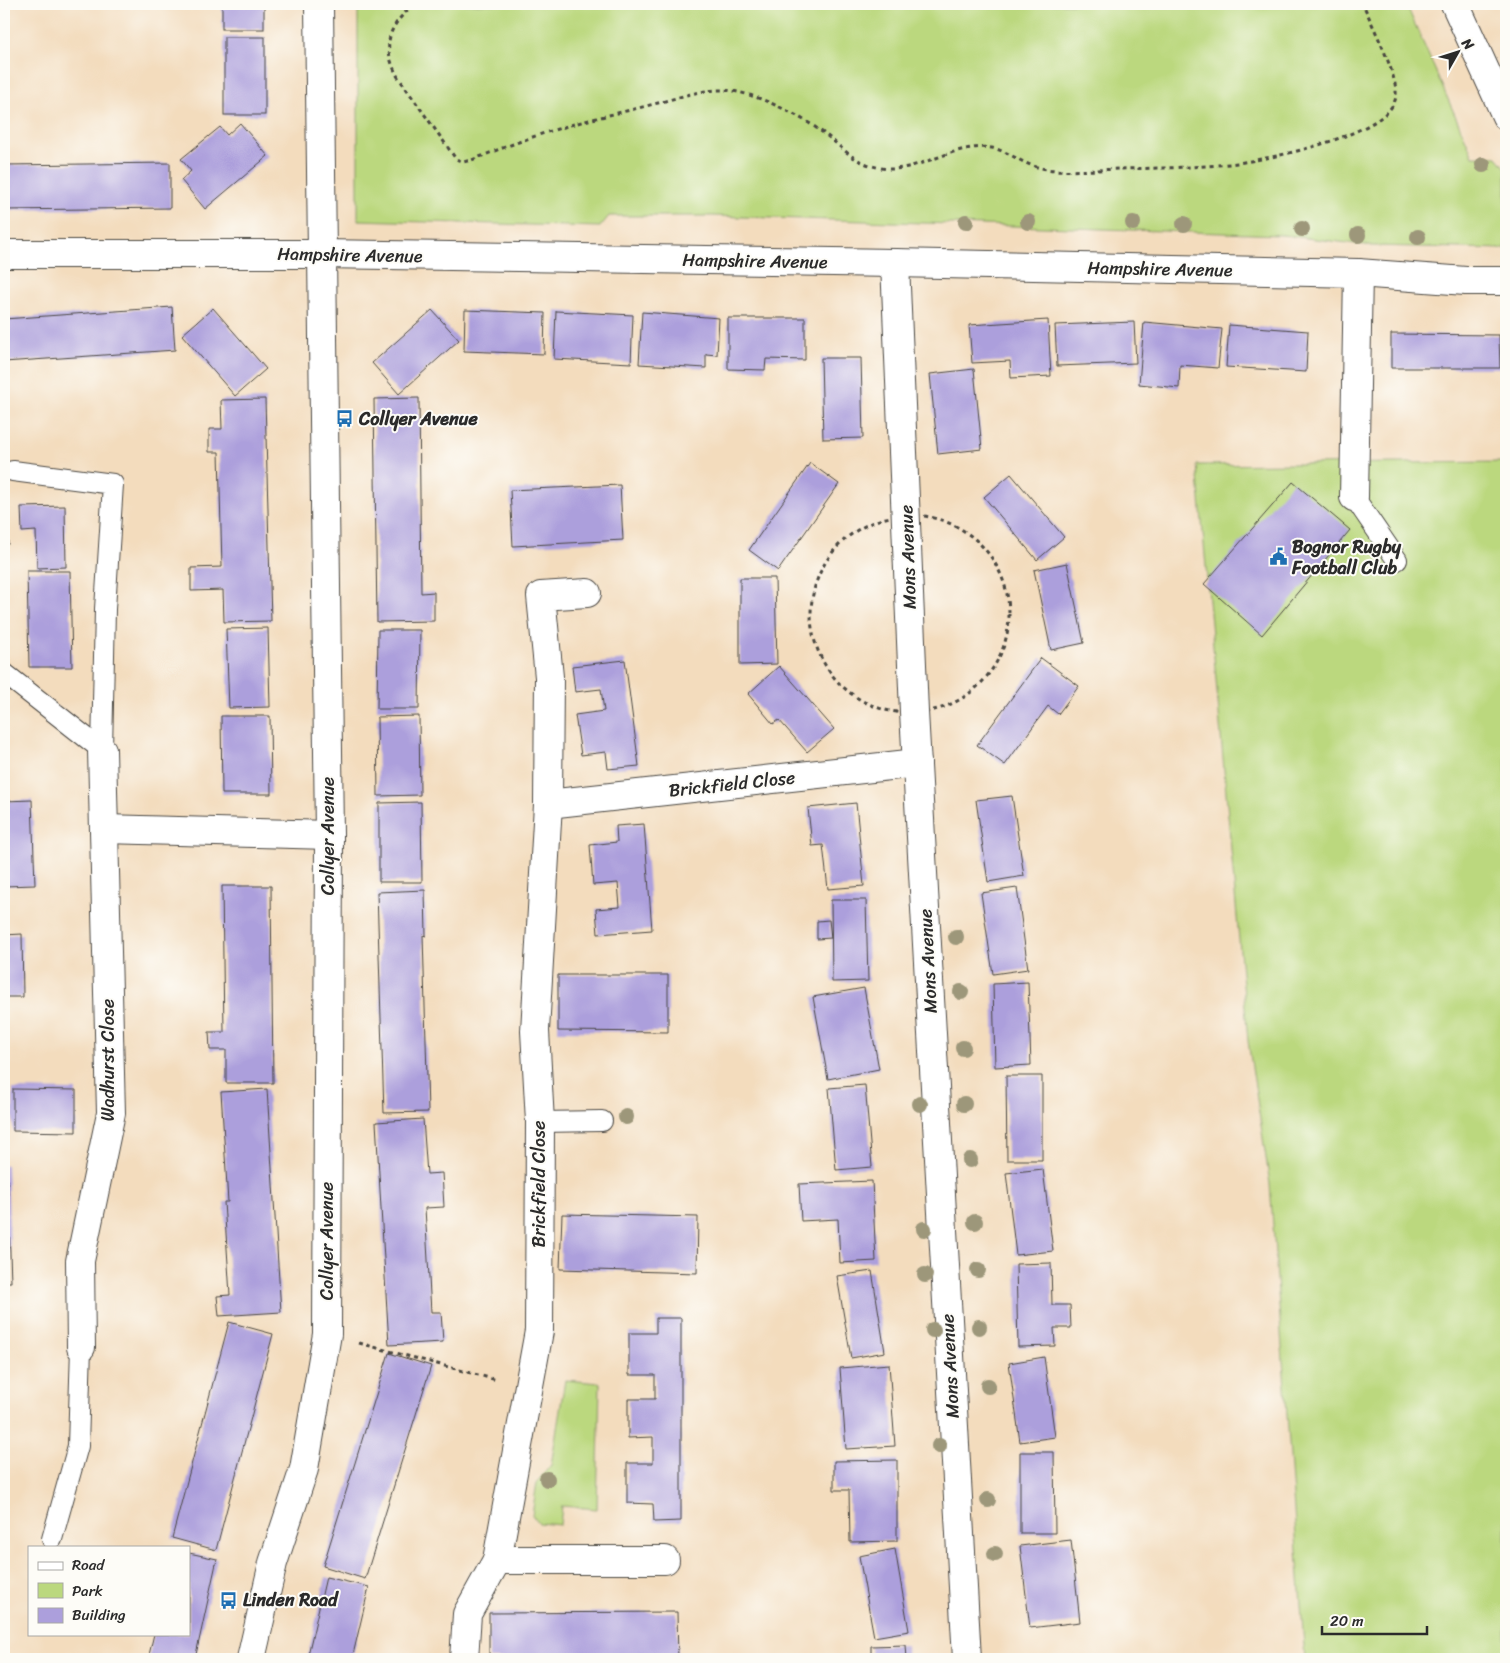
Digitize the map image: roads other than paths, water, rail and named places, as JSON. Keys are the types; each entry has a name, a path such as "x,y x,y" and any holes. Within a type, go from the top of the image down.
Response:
{"street":[{"name":"Collyer Avenue","path":"251,1659 273,1563 304,1470 327,1334 328,835 319,4"},
{"path":"1455,4 1506,116"},
{"name":"Hampshire Avenue","path":"4,254 321,254 895,263 1358,273 1466,281 1506,281"},
{"name":"Mons Avenue","path":"895,263 917,763 967,1659"},
{"path":"1354,498 1358,273"},
{"name":"Brickfield Close","path":"464,1659 468,1614 497,1560 539,1331 540,1122 535,1031 548,804 549,677 541,596 587,593"},
{"name":"Wadhurst Close","path":"81,1348 80,1261 111,1114 102,750"},
{"name":"Brickfield Close","path":"548,804 917,763"},
{"path":"104,829 328,835"},
{"path":"497,1560 665,1560"}],"lane":[{"path":"13,471 113,484 106,609 102,750"},
{"path":"1354,498 1397,560"},
{"path":"4,673 102,750"},
{"path":"540,1122 602,1121"},
{"path":"52,1539 78,1446 81,1348"}],"place":[{"name":"Collyer Avenue","path":"345,419"},
{"name":"Bognor Rugby Football Club","path":"1278,557"},
{"name":"Linden Road","path":"229,1600"}]}
